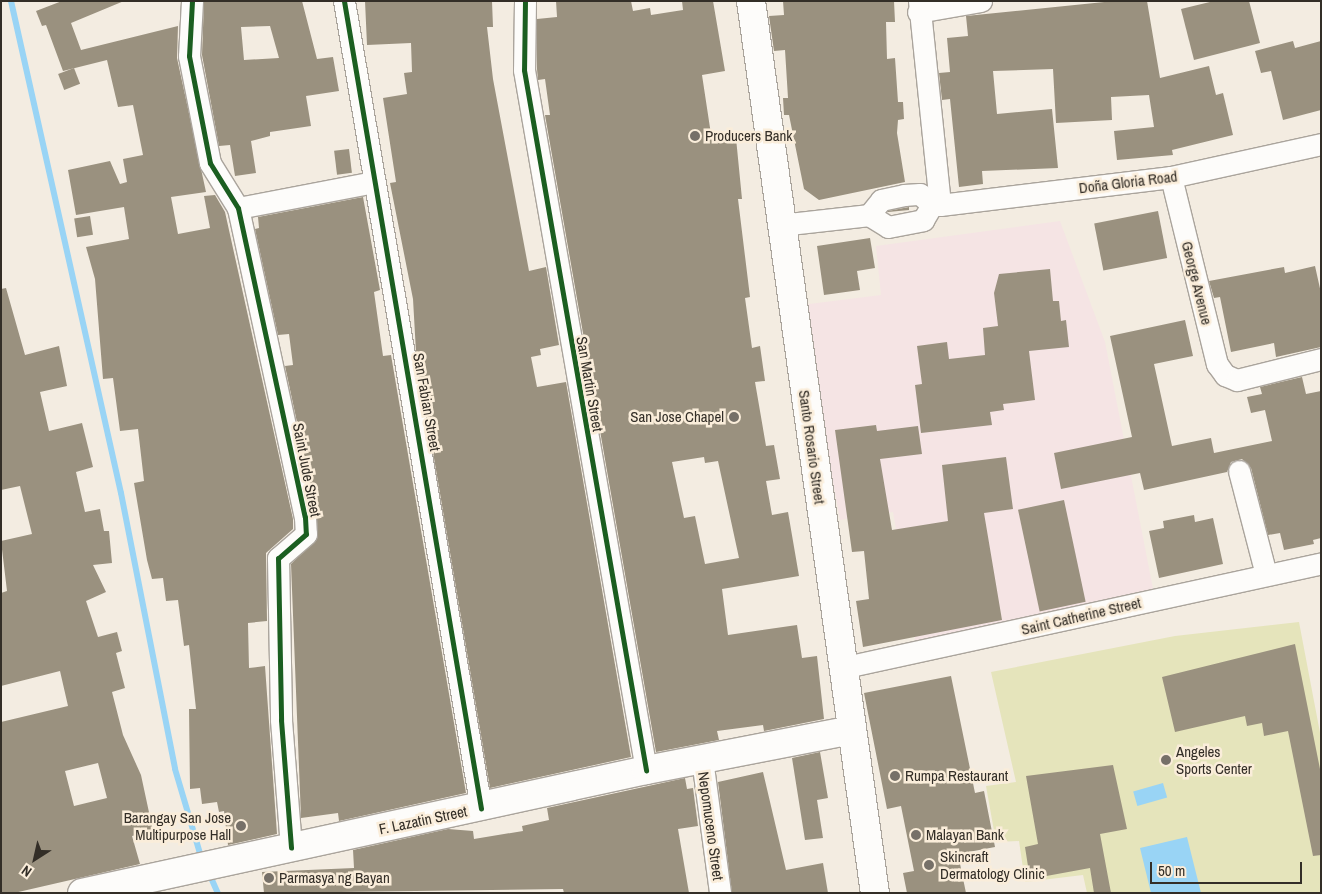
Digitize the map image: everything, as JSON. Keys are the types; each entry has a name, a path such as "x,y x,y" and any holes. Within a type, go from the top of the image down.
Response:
{"main road":[{"name":"Santo Rosario Street","path":"751,1 780,225 875,893"},
{"name":"F. Lazatin Street","path":"82,893 481,808 646,770 851,730"}],"street":[{"path":"192,1 189,56 210,163 238,208 374,182"},
{"name":"San Fabian Street","path":"344,1 481,808"},
{"name":"San Martin Street","path":"526,1 524,70 646,770"},
{"path":"936,205 918,7 981,1"},
{"name":"Doña Gloria Road","path":"936,205 1171,177 1321,144"},
{"name":"George Avenue","path":"1171,177 1217,364 1225,375 1237,380 1321,359"},
{"path":"780,225 869,215 881,200 904,195 920,194 936,205"},
{"name":"Saint Jude Street","path":"238,208 305,517 306,534 278,558 281,720 291,848"},
{"path":"1239,471 1266,575"},
{"name":"Saint Catherine Street","path":"842,668 1321,563"},
{"name":"Nepomuceno Street","path":"702,759 720,893"}],"shaded area":[{"path":"1060,221 1105,342 1154,594 916,645 893,512 840,520 801,305 881,295 876,246"}],"green space":[{"name":"Angeles Sports Center","path":"1299,622 1321,738 1321,893 1087,893 1083,875 1025,882 1019,841 996,842 986,786 1016,782 991,672 1175,636"}],"water":[{"path":"1163,783 1167,797 1137,806 1133,792"},
{"path":"1187,837 1201,893 1151,893 1140,848"}],"building":[{"path":"62,1 124,1 71,23 81,50 178,26 177,58 206,192 171,197 178,234 210,228 204,196 215,195 225,212 293,519 293,529 266,553 267,621 248,623 249,668 265,666 277,834 228,845 224,811 219,812 217,802 202,804 200,788 190,789 189,709 196,709 189,645 184,646 178,600 166,601 163,578 152,579 147,560 134,483 144,481 138,429 120,431 113,378 103,379 95,279 86,247 129,239 124,207 76,215 68,170 110,161 120,184 127,182 123,159 143,155 133,105 118,107 107,60 63,71 46,25 42,26 36,11"},
{"path":"204,1 302,1 317,59 333,57 339,91 306,96 311,126 270,132 270,136 251,141 256,173 235,176 230,145 219,146 202,55","holes":["270,26 279,58 244,60 241,27"]},
{"path":"365,1 492,1 493,27 487,27 493,79 529,271 546,267 559,345 540,349 541,355 531,357 537,387 566,382 631,757 490,788 416,352 413,299 390,183 396,182 383,98 407,94 404,73 412,72 411,43 367,45"},
{"path":"556,1 631,1 633,11 650,8 651,15 683,10 682,1 713,1 725,71 702,75 712,141 736,138 742,199 738,199 750,297 745,298 752,348 760,346 765,381 755,382 766,446 774,445 780,479 766,481 772,515 788,512 799,576 722,589 728,635 797,625 802,658 817,656 824,719 764,731 763,725 717,731 719,740 656,752 545,115 550,115 545,79 538,80 537,19 557,17","holes":["704,457 705,463 718,461 739,558 705,564 695,516 684,518 672,462"]},
{"path":"783,1 894,1 895,22 886,22 887,59 895,58 898,102 903,102 904,119 898,120 897,133 905,182 819,200 804,189 789,115 784,115 783,98 788,98 785,50 774,51 769,16 784,15"},
{"path":"1114,1 1147,1 1160,78 1209,66 1216,95 1223,93 1233,135 1172,150 1173,155 1117,160 1114,131 1154,127 1149,95 1111,97 1112,120 1056,123 1053,69 993,71 997,114 1052,109 1058,168 982,171 983,184 959,187 950,99 942,100 939,73 950,72 947,38 968,36 966,16"},
{"path":"1214,1 1249,1 1260,43 1194,60 1181,9"},
{"path":"1293,41 1295,48 1321,41 1321,110 1283,120 1271,71 1261,73 1255,51"},
{"path":"74,68 80,84 64,90 58,74"},
{"path":"349,149 352,173 337,175 334,151"},
{"path":"363,197 380,290 374,292 383,356 391,355 466,793 339,821 338,813 301,818 291,564 317,539 317,516 285,366 293,365 289,334 278,335 255,229 259,228 258,217"},
{"path":"909,207 909,210 888,212 888,211"},
{"path":"1158,211 1167,258 1103,271 1094,223"},
{"path":"90,216 93,235 77,237 74,219"},
{"path":"870,238 875,268 857,271 860,290 824,295 817,246"},
{"path":"1315,266 1321,293 1321,347 1276,357 1274,343 1231,352 1220,297 1214,298 1209,281 1284,267 1285,273"},
{"path":"1050,269 1053,301 1059,301 1061,321 1066,320 1069,347 1029,351 1035,400 1003,404 1004,410 990,412 992,425 921,433 915,385 922,384 917,346 947,342 949,359 985,355 983,328 998,326 994,293 999,274"},
{"path":"6,288 25,355 59,346 67,386 40,392 49,431 82,423 93,467 76,472 85,512 100,509 104,531 109,531 112,563 93,565 106,592 86,601 98,637 117,632 122,651 116,653 125,688 112,692 123,735 141,775 153,831 132,836 140,864 14,893 1,893 1,722 68,706 60,671 1,686 1,593 7,591 1,541 32,534 20,486 1,490 1,289","holes":["98,763 107,798 74,806 65,771"]},
{"path":"1185,320 1193,356 1154,364 1172,446 1211,438 1214,453 1272,441 1265,410 1251,413 1247,397 1262,394 1260,387 1302,377 1306,394 1321,391 1321,538 1313,540 1314,544 1284,550 1280,533 1268,535 1251,468 1242,459 1231,462 1227,472 1144,490 1140,473 1061,489 1054,453 1132,437 1110,336"},
{"path":"876,425 877,431 918,426 922,454 880,459 892,530 948,521 942,465 1006,457 1013,509 984,513 1002,620 863,647 856,601 869,599 864,551 852,552 835,430"},
{"path":"1064,500 1086,602 1040,611 1018,510"},
{"path":"1194,515 1195,522 1213,518 1223,564 1159,578 1149,531 1164,528 1163,521"},
{"path":"1295,644 1321,774 1321,855 1313,856 1288,731 1264,736 1262,723 1247,726 1245,716 1175,732 1162,677"},
{"path":"951,676 975,793 984,791 995,847 958,854 966,893 907,893 903,873 914,871 901,806 887,809 864,693"},
{"path":"820,752 828,798 817,800 823,838 805,840 792,758"},
{"path":"1113,765 1127,829 1100,834 1111,893 1094,893 1090,868 1030,879 1025,847 1038,844 1026,776"},
{"path":"763,772 786,870 823,863 828,893 732,893 718,782"},
{"path":"685,778 687,789 693,788 698,826 678,829 689,893 564,893 563,889 264,893 262,872 354,868 353,850 448,829 473,831 474,839 523,831 522,826 549,820 547,808"}],"waterway":[{"path":"11,1 121,493 175,769 202,860"},
{"path":"208,871 218,893"}],"cycle path":[{"path":"192,1 189,56 210,163 238,208 305,517 306,534 278,558 281,720 291,848"},
{"path":"344,1 481,808"},
{"path":"525,1 524,70 646,770"}],"place":[{"name":"Producers Bank","path":"695,136"},
{"name":"San Jose Chapel","path":"734,417"},
{"name":"Angeles Sports Center","path":"1166,760"},
{"name":"Rumpa Restaurant","path":"895,776"},
{"name":"Barangay San Jose Multipurpose Hall","path":"241,826"},
{"name":"Malayan Bank","path":"916,835"},
{"name":"Skincraft Dermatology Clinic","path":"929,865"},
{"name":"Parmasya ng Bayan","path":"269,878"}]}
